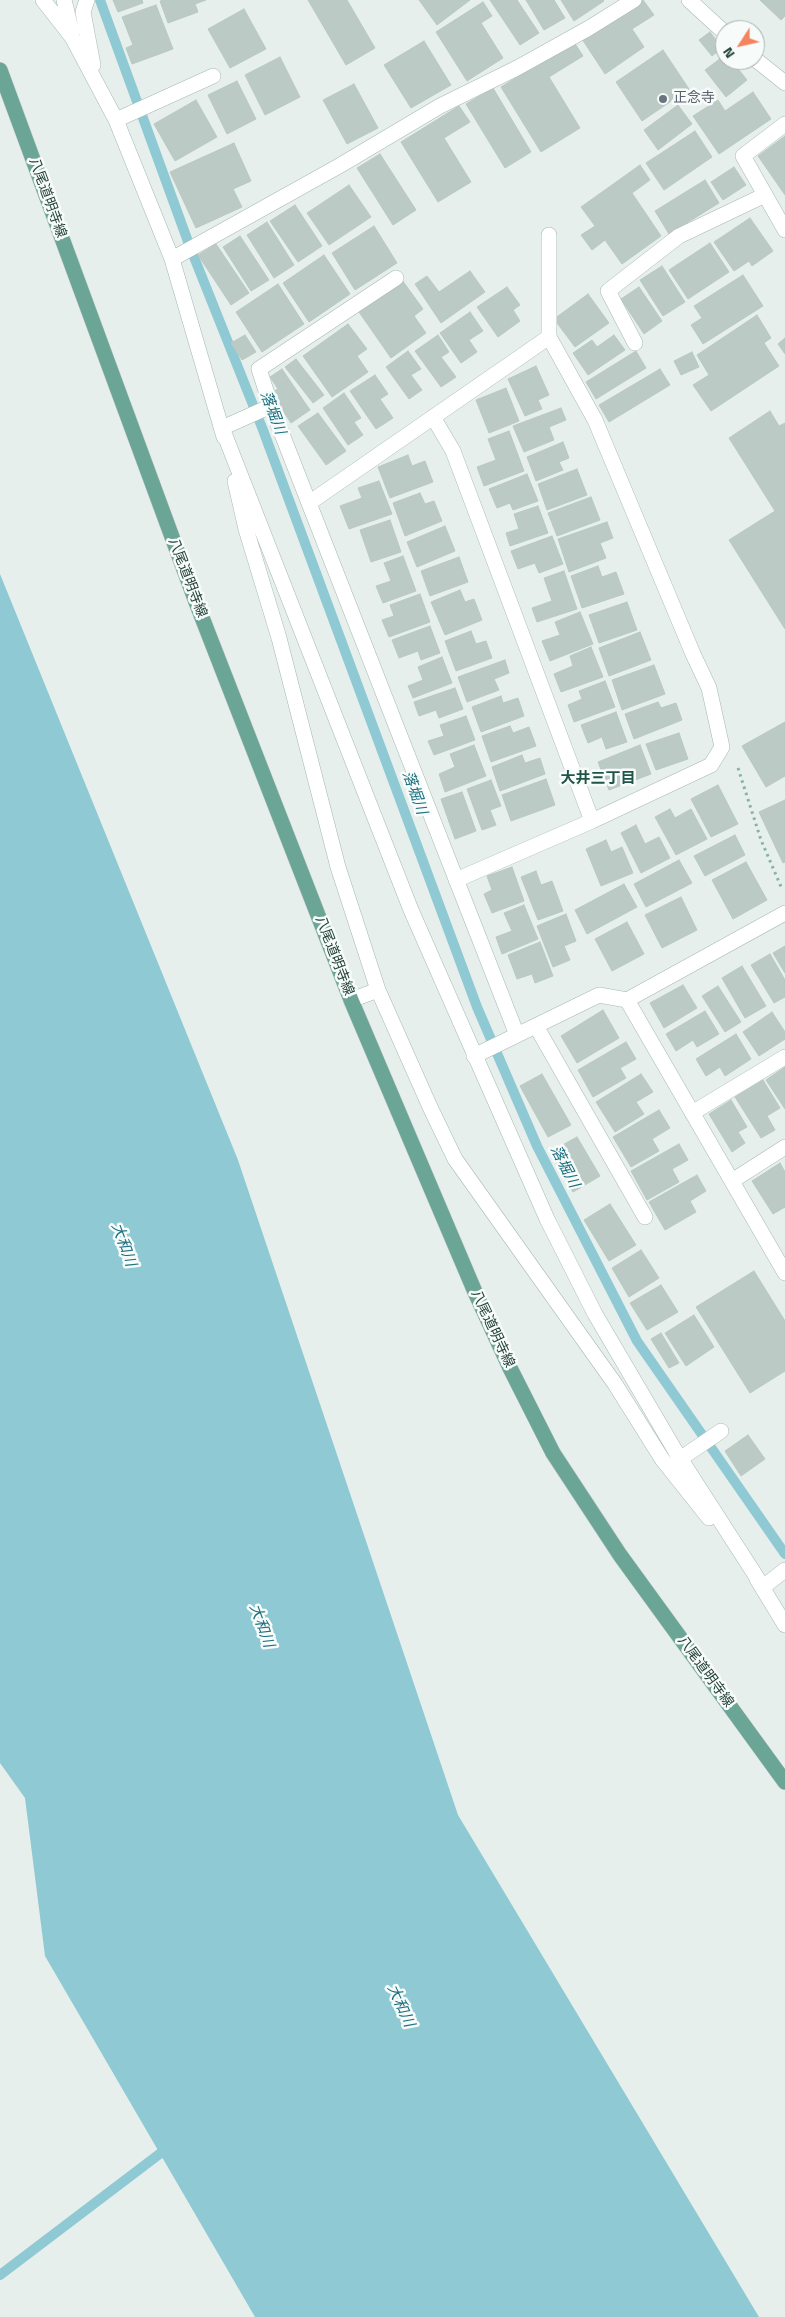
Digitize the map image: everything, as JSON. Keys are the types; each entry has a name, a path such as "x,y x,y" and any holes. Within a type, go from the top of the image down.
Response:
{"main road":[{"name":"八尾道明寺線","path":"0,70 196,602 351,1000 475,1292 510,1368 553,1453 620,1555 785,1782"}],"street":[{"path":"43,0 72,36 96,81 122,118 177,257 222,428 246,529 279,638 338,867 378,990 430,1107 455,1159 615,1384 662,1459 763,1587"},
{"path":"64,0 72,36"},
{"path":"87,0 83,12 96,81"},
{"path":"177,257 340,166 440,106 517,68 581,33 634,0"},
{"path":"689,0 715,24"},
{"path":"765,68 785,83"},
{"path":"122,118 213,76"},
{"path":"785,124 743,156 785,230"},
{"path":"636,344 608,291 679,236 765,194"},
{"path":"456,880 592,821 711,765 722,747 709,688 689,645 595,420 549,337 549,235"},
{"path":"396,278 259,369 267,408 309,503 456,880 513,1037"},
{"path":"309,503 549,337"},
{"path":"222,428 267,408"},
{"path":"433,417 453,451 592,821"},
{"path":"222,428 411,910 479,1054 547,1219 595,1314 686,1455 785,1625"},
{"path":"479,1054 599,995 627,1000 785,913"},
{"path":"351,1000 378,990"},
{"path":"627,1000 785,1273"},
{"path":"536,1026 645,1217"},
{"path":"692,1113 785,1057"},
{"path":"732,1181 785,1148"},
{"path":"686,1455 721,1431"},
{"path":"763,1587 782,1572"}],"path":[{"path":"722,747 735,758 762,840 785,896"}],"water":[{"name":"大和川","path":"0,574 238,1160 458,1815 759,2317 255,2317 45,1956 25,1798 0,1763"}],"building":[{"path":"113,0 142,0 143,3 118,12"},
{"path":"206,0 195,4 198,12 168,23 160,1"},
{"path":"308,0 347,0 375,48 346,65"},
{"path":"419,0 470,0 437,25"},
{"path":"490,0 517,0 539,33 520,45"},
{"path":"526,0 554,0 565,18 544,30"},
{"path":"561,0 603,0 604,1 574,21"},
{"path":"640,0 643,0 654,15 632,29 644,47 605,74 582,39"},
{"path":"760,0 785,0 785,16 781,20"},
{"path":"483,2 492,16 481,23 503,58 467,81 436,32"},
{"path":"156,5 173,49 132,64 126,48 133,45 122,17"},
{"path":"244,9 266,49 230,68 208,29"},
{"path":"710,32 715,39 715,54 712,56 699,40"},
{"path":"424,41 451,85 411,108 384,65"},
{"path":"574,42 583,56 549,77 580,128 541,152 501,87"},
{"path":"663,50 689,89 642,121 616,82"},
{"path":"280,57 300,97 265,115 245,75"},
{"path":"715,62 715,70 739,70 747,80 726,97 705,70"},
{"path":"237,81 256,119 227,134 208,95"},
{"path":"354,84 378,128 347,144 323,100"},
{"path":"493,88 531,152 505,168 466,104"},
{"path":"753,92 771,119 719,154 693,116 718,100 725,111"},
{"path":"196,100 217,137 175,161 154,124"},
{"path":"678,105 692,124 658,150 644,130"},
{"path":"459,106 470,122 444,138 471,182 438,202 401,142"},
{"path":"695,131 712,157 664,190 646,163"},
{"path":"785,136 785,195 758,156"},
{"path":"234,143 251,181 233,189 242,207 196,228 170,172"},
{"path":"380,154 416,210 393,225 357,168"},
{"path":"640,165 650,180 632,193 661,236 622,264 605,240 592,250 581,235 595,226 581,207"},
{"path":"734,167 746,185 723,200 711,182"},
{"path":"705,180 719,203 669,234 655,211"},
{"path":"349,185 371,217 329,245 307,213"},
{"path":"295,205 322,246 298,262 270,221"},
{"path":"750,218 773,251 752,266 749,261 734,271 714,242"},
{"path":"267,222 294,265 274,278 247,235"},
{"path":"374,226 397,263 355,290 332,253"},
{"path":"240,236 269,280 251,291 223,247"},
{"path":"710,243 729,272 688,299 669,270"},
{"path":"216,244 249,293 231,305 198,255"},
{"path":"324,255 350,294 309,322 283,283"},
{"path":"662,266 685,302 663,316 640,280"},
{"path":"470,271 485,292 441,323 415,284 427,276 439,292"},
{"path":"743,275 763,306 703,344 691,325 702,318 694,306"},
{"path":"402,280 423,309 414,316 426,333 391,358 359,312"},
{"path":"278,284 304,324 262,352 236,312"},
{"path":"507,287 520,305 513,310 520,321 498,337 477,307"},
{"path":"639,287 662,321 644,334 621,299"},
{"path":"588,294 609,323 575,347 554,319"},
{"path":"470,312 483,331 469,340 477,352 461,363 440,333"},
{"path":"757,315 771,338 764,343 779,366 711,411 693,385 709,375 697,355"},
{"path":"348,324 367,349 357,356 368,372 332,397 303,356"},
{"path":"245,335 256,352 242,360 231,343"},
{"path":"438,335 449,352 441,357 456,377 441,387 415,351"},
{"path":"614,335 625,350 588,375 573,353 592,340 597,347"},
{"path":"785,338 785,354 778,344"},
{"path":"408,351 421,369 411,375 422,390 409,399 386,367"},
{"path":"636,351 646,368 596,399 586,382"},
{"path":"692,352 699,367 681,375 674,361"},
{"path":"296,359 324,395 313,403 285,367"},
{"path":"536,366 549,395 538,400 542,409 525,416 508,379"},
{"path":"282,369 310,410 291,423 271,393 278,389 270,377"},
{"path":"660,369 670,385 609,422 599,405"},
{"path":"375,375 388,394 380,399 393,418 376,429 350,391"},
{"path":"506,388 519,421 489,433 476,400"},
{"path":"344,393 361,418 354,422 363,435 348,445 323,408"},
{"path":"561,408 566,420 549,427 554,440 524,452 513,426"},
{"path":"770,411 779,426 785,423 785,629 729,540 775,511 729,438"},
{"path":"318,413 346,451 326,465 298,426"},
{"path":"509,431 524,471 484,486 477,467 496,460 488,439"},
{"path":"563,442 569,458 559,462 563,470 536,481 527,457"},
{"path":"408,455 412,466 425,461 433,482 390,498 378,467"},
{"path":"577,469 587,495 547,510 538,484"},
{"path":"527,474 538,501 513,510 510,503 497,508 489,489"},
{"path":"379,481 392,514 349,529 340,506 362,498 358,488"},
{"path":"420,493 425,504 434,501 442,521 405,536 393,503"},
{"path":"591,497 600,520 557,536 548,513"},
{"path":"538,506 548,533 510,546 506,533 519,529 514,514"},
{"path":"390,520 401,552 371,562 360,530"},
{"path":"607,522 613,538 600,543 606,558 569,572 558,539"},
{"path":"445,526 455,551 417,567 407,542"},
{"path":"552,536 563,564 539,573 535,563 518,569 511,551"},
{"path":"403,556 416,591 383,603 376,586 391,581 384,563"},
{"path":"459,557 468,582 430,596 421,571"},
{"path":"598,566 602,577 616,572 624,594 582,608 571,576"},
{"path":"564,571 577,609 537,622 532,608 552,601 544,578"},
{"path":"460,590 465,602 474,599 482,620 445,635 431,602"},
{"path":"420,594 430,622 389,637 382,620 394,616 390,605"},
{"path":"627,602 637,630 599,643 589,615"},
{"path":"580,612 593,644 550,661 542,641 560,635 555,622"},
{"path":"430,626 440,653 421,660 418,651 399,658 392,640"},
{"path":"471,631 476,644 486,641 492,658 456,671 445,641"},
{"path":"640,632 651,660 609,676 599,648"},
{"path":"591,647 603,677 561,692 554,674 573,666 570,656"},
{"path":"442,657 452,683 413,698 408,686 423,680 418,667"},
{"path":"505,660 509,673 494,679 499,690 467,702 458,677"},
{"path":"654,665 665,694 622,710 612,680"},
{"path":"605,681 615,707 574,722 568,705 582,699 579,691"},
{"path":"455,688 463,709 439,718 436,710 419,716 414,702"},
{"path":"501,696 503,703 518,698 524,716 481,732 472,707"},
{"path":"658,702 661,708 676,703 682,720 634,739 625,714"},
{"path":"616,712 627,742 606,749 602,737 588,743 581,725"},
{"path":"466,716 475,740 434,755 428,741 444,736 440,725"},
{"path":"785,722 785,776 766,787 742,746"},
{"path":"510,726 513,733 529,727 536,746 491,762 482,736"},
{"path":"679,733 688,759 656,770 646,744"},
{"path":"474,745 486,776 445,792 439,774 455,767 450,754"},
{"path":"640,745 651,774 609,790 598,762"},
{"path":"522,755 525,763 540,758 545,774 500,791 492,767"},
{"path":"546,779 555,805 511,821 502,795"},
{"path":"491,780 501,806 490,810 496,825 482,830 467,789"},
{"path":"718,785 738,824 711,837 691,799"},
{"path":"462,792 476,831 455,839 441,799"},
{"path":"785,800 785,862 783,863 759,812"},
{"path":"670,809 675,818 691,809 707,839 676,855 655,817"},
{"path":"636,825 645,844 659,837 670,858 641,873 621,833"},
{"path":"735,835 745,855 705,876 694,856"},
{"path":"606,840 611,852 622,847 633,873 601,886 586,849"},
{"path":"679,860 692,883 646,907 634,884"},
{"path":"746,862 767,900 733,919 712,880"},
{"path":"512,867 524,901 492,913 484,894 492,890 487,876"},
{"path":"536,871 541,885 552,881 563,911 538,920 521,877"},
{"path":"624,884 637,907 587,934 575,910"},
{"path":"681,897 697,930 662,948 645,915"},
{"path":"524,905 538,939 502,954 496,937 512,931 504,913"},
{"path":"566,914 576,941 564,946 570,960 553,967 537,926"},
{"path":"627,922 644,954 612,971 595,939"},
{"path":"540,942 553,976 535,983 532,974 517,979 508,955"},
{"path":"785,946 785,973 773,953"},
{"path":"770,954 785,980 785,997 774,1003 751,965"},
{"path":"742,966 766,1006 745,1018 722,978"},
{"path":"683,985 697,1008 664,1028 650,1003"},
{"path":"718,986 741,1022 725,1032 702,996"},
{"path":"603,1010 619,1038 577,1063 561,1036"},
{"path":"705,1011 719,1034 697,1047 693,1040 676,1051 666,1034"},
{"path":"772,1012 785,1032 785,1039 759,1056 743,1032"},
{"path":"736,1034 751,1059 725,1076 720,1067 706,1076 696,1059"},
{"path":"626,1042 636,1059 620,1068 626,1078 593,1097 578,1070"},
{"path":"785,1067 785,1109 766,1080"},
{"path":"542,1074 571,1125 548,1137 520,1086"},
{"path":"641,1074 653,1092 636,1102 644,1114 615,1132 596,1102"},
{"path":"763,1080 780,1108 767,1116 775,1130 761,1138 735,1097"},
{"path":"731,1100 747,1127 738,1132 745,1143 732,1152 709,1114"},
{"path":"659,1110 670,1128 652,1139 659,1151 631,1167 613,1137"},
{"path":"577,1137 600,1176 573,1192 550,1152"},
{"path":"679,1144 688,1160 672,1169 679,1182 647,1200 631,1171"},
{"path":"780,1163 785,1172 785,1207 773,1214 752,1181"},
{"path":"697,1175 706,1191 690,1201 696,1212 665,1230 649,1202"},
{"path":"610,1204 636,1245 609,1261 584,1220"},
{"path":"641,1250 659,1278 629,1297 612,1268"},
{"path":"754,1271 785,1321 785,1371 750,1393 696,1307"},
{"path":"661,1285 678,1312 647,1330 630,1303"},
{"path":"694,1315 714,1347 686,1366 665,1333"},
{"path":"661,1333 679,1363 669,1368 651,1339"},
{"path":"748,1435 765,1459 741,1476 725,1451"}],"waterway":[{"name":"落堀川","path":"100,0 190,247 263,430 477,1007 537,1146 637,1341 785,1554"},
{"path":"0,2275 170,2146"}],"place":[{"name":"正念寺","path":"663,99"}],"district":[{"name":"大井三丁目","path":"598,779"}]}
